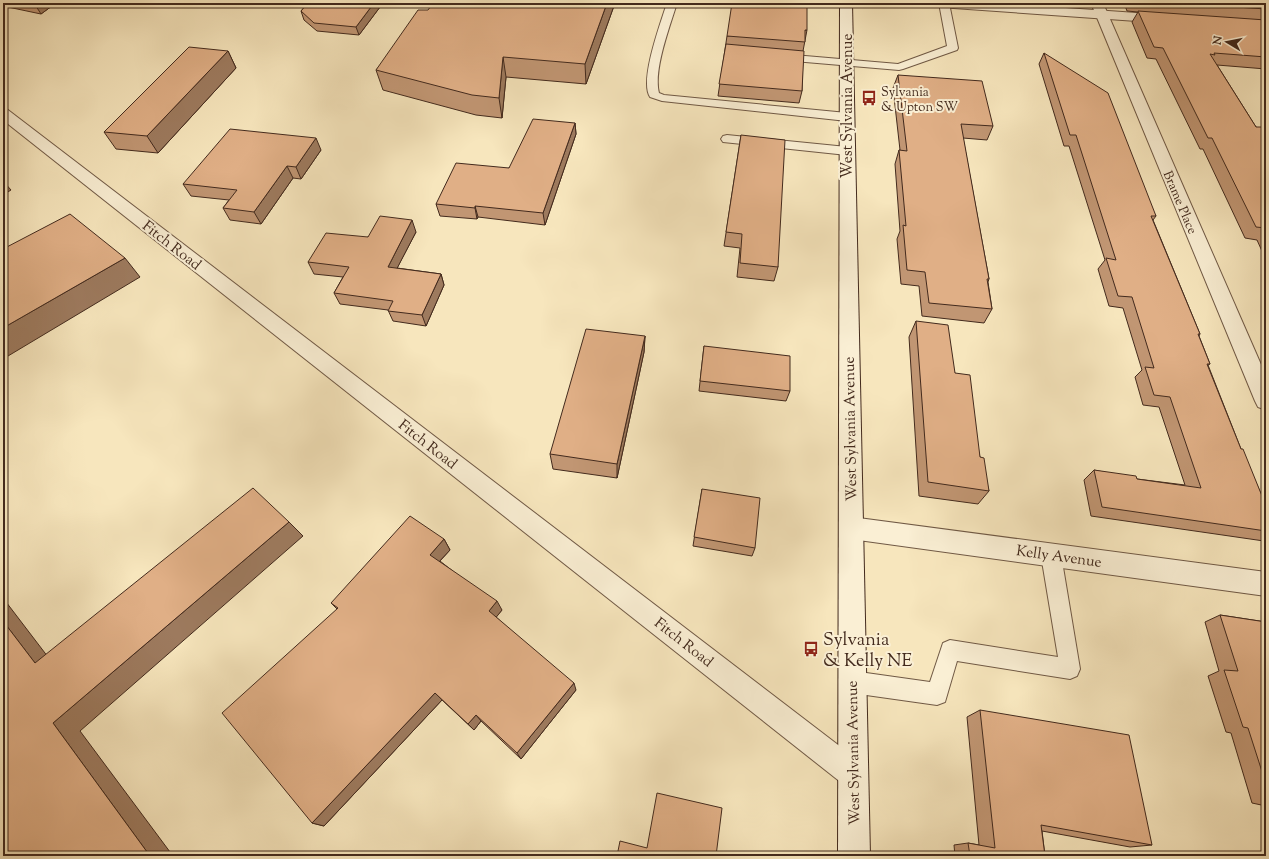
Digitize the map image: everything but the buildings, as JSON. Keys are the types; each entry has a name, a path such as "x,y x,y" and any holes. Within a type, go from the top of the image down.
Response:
{"street":[{"name":"West Sylvania Avenue","path":"846,3 854,856"},
{"path":"939,3 1099,9 1180,20"},
{"name":"Brame Place","path":"1099,9 1266,401"},
{"name":"Fitch Road","path":"3,113 853,774"},
{"name":"Kelly Avenue","path":"851,528 1266,584"}],"lane":[{"path":"672,3 653,72 652,88 654,95 662,98 847,116"},
{"path":"771,56 899,67 953,48 944,3"},
{"path":"727,139 847,151"},
{"path":"852,682 937,694 950,650 1070,670 1051,555"}],"place":[{"name":"Sylvania & Upton SW","path":"869,98"},
{"name":"Sylvania & Kelly NE","path":"811,649"}]}
